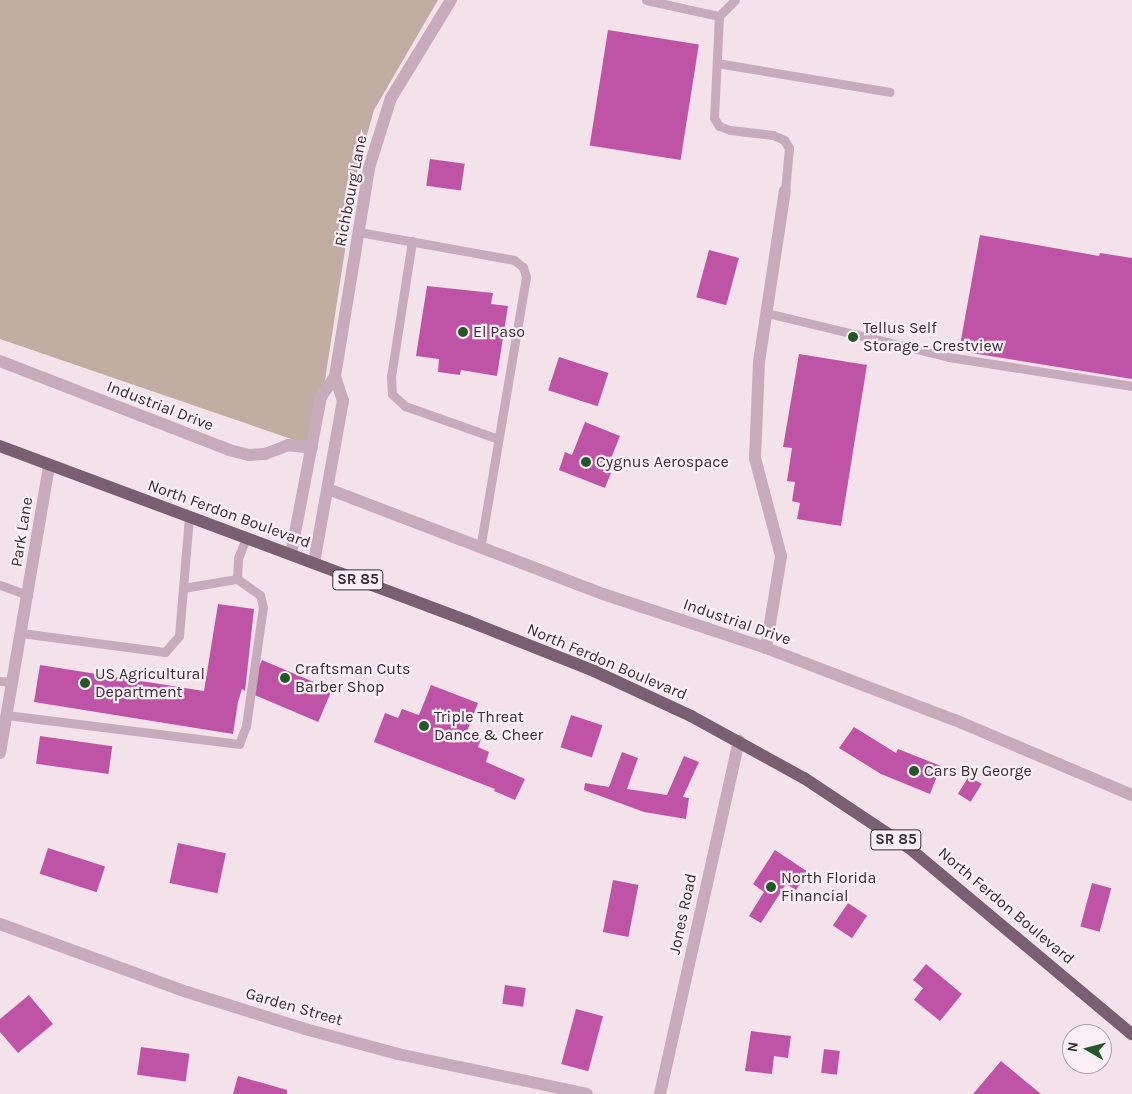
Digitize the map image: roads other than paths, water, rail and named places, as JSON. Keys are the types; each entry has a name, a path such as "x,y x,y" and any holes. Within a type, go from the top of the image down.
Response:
{"main road":[{"name":"North Ferdon Boulevard","path":"0,446 291,554 594,671 739,741 804,778 908,848 1132,1034"}],"street":[{"name":"Richbourg Lane","path":"291,554 321,397 335,376 368,168 384,114 451,0"},
{"path":"766,648 781,556 757,477 755,458 759,362 785,191"},
{"name":"Industrial Drive","path":"0,360 229,450 249,455 265,454 288,445 312,448"},
{"name":"Richbourg Lane","path":"314,563 342,401 335,376"},
{"name":"Park Lane","path":"0,753 6,715 6,681 22,633 49,465"},
{"name":"Industrial Drive","path":"328,489 480,548 766,648 964,724 1132,795"},
{"name":"Jones Road","path":"660,1094 739,741"},
{"name":"Garden Street","path":"0,924 187,992 305,1029 398,1054 587,1094"}],"lane":[{"path":"646,0 719,16"},
{"path":"735,0 719,16 714,118 719,126 730,130 773,135 784,140 790,148 785,191"},
{"path":"716,63 890,92"},
{"path":"359,232 514,260 523,267 526,277 480,548"},
{"path":"412,241 391,376 392,394 406,406 498,439"},
{"path":"767,313 949,357 1132,386"},
{"path":"22,633 166,652 178,636 189,516"},
{"path":"237,578 238,558 246,538"},
{"path":"6,715 239,744 246,726 263,607 260,595 237,578 183,588"},
{"path":"0,585 28,594"}],"place":[{"name":"El Paso","path":"463,332"},
{"name":"Tellus Self Storage - Crestview","path":"853,337"},
{"name":"Cygnus Aerospace","path":"586,462"},
{"name":"Craftsman Cuts Barber Shop","path":"285,678"},
{"name":"US Agricultural Department","path":"85,683"},
{"name":"Triple Threat Dance & Cheer","path":"424,726"},
{"name":"Cars By George","path":"914,771"},
{"name":"North Florida Financial","path":"771,887"}]}
